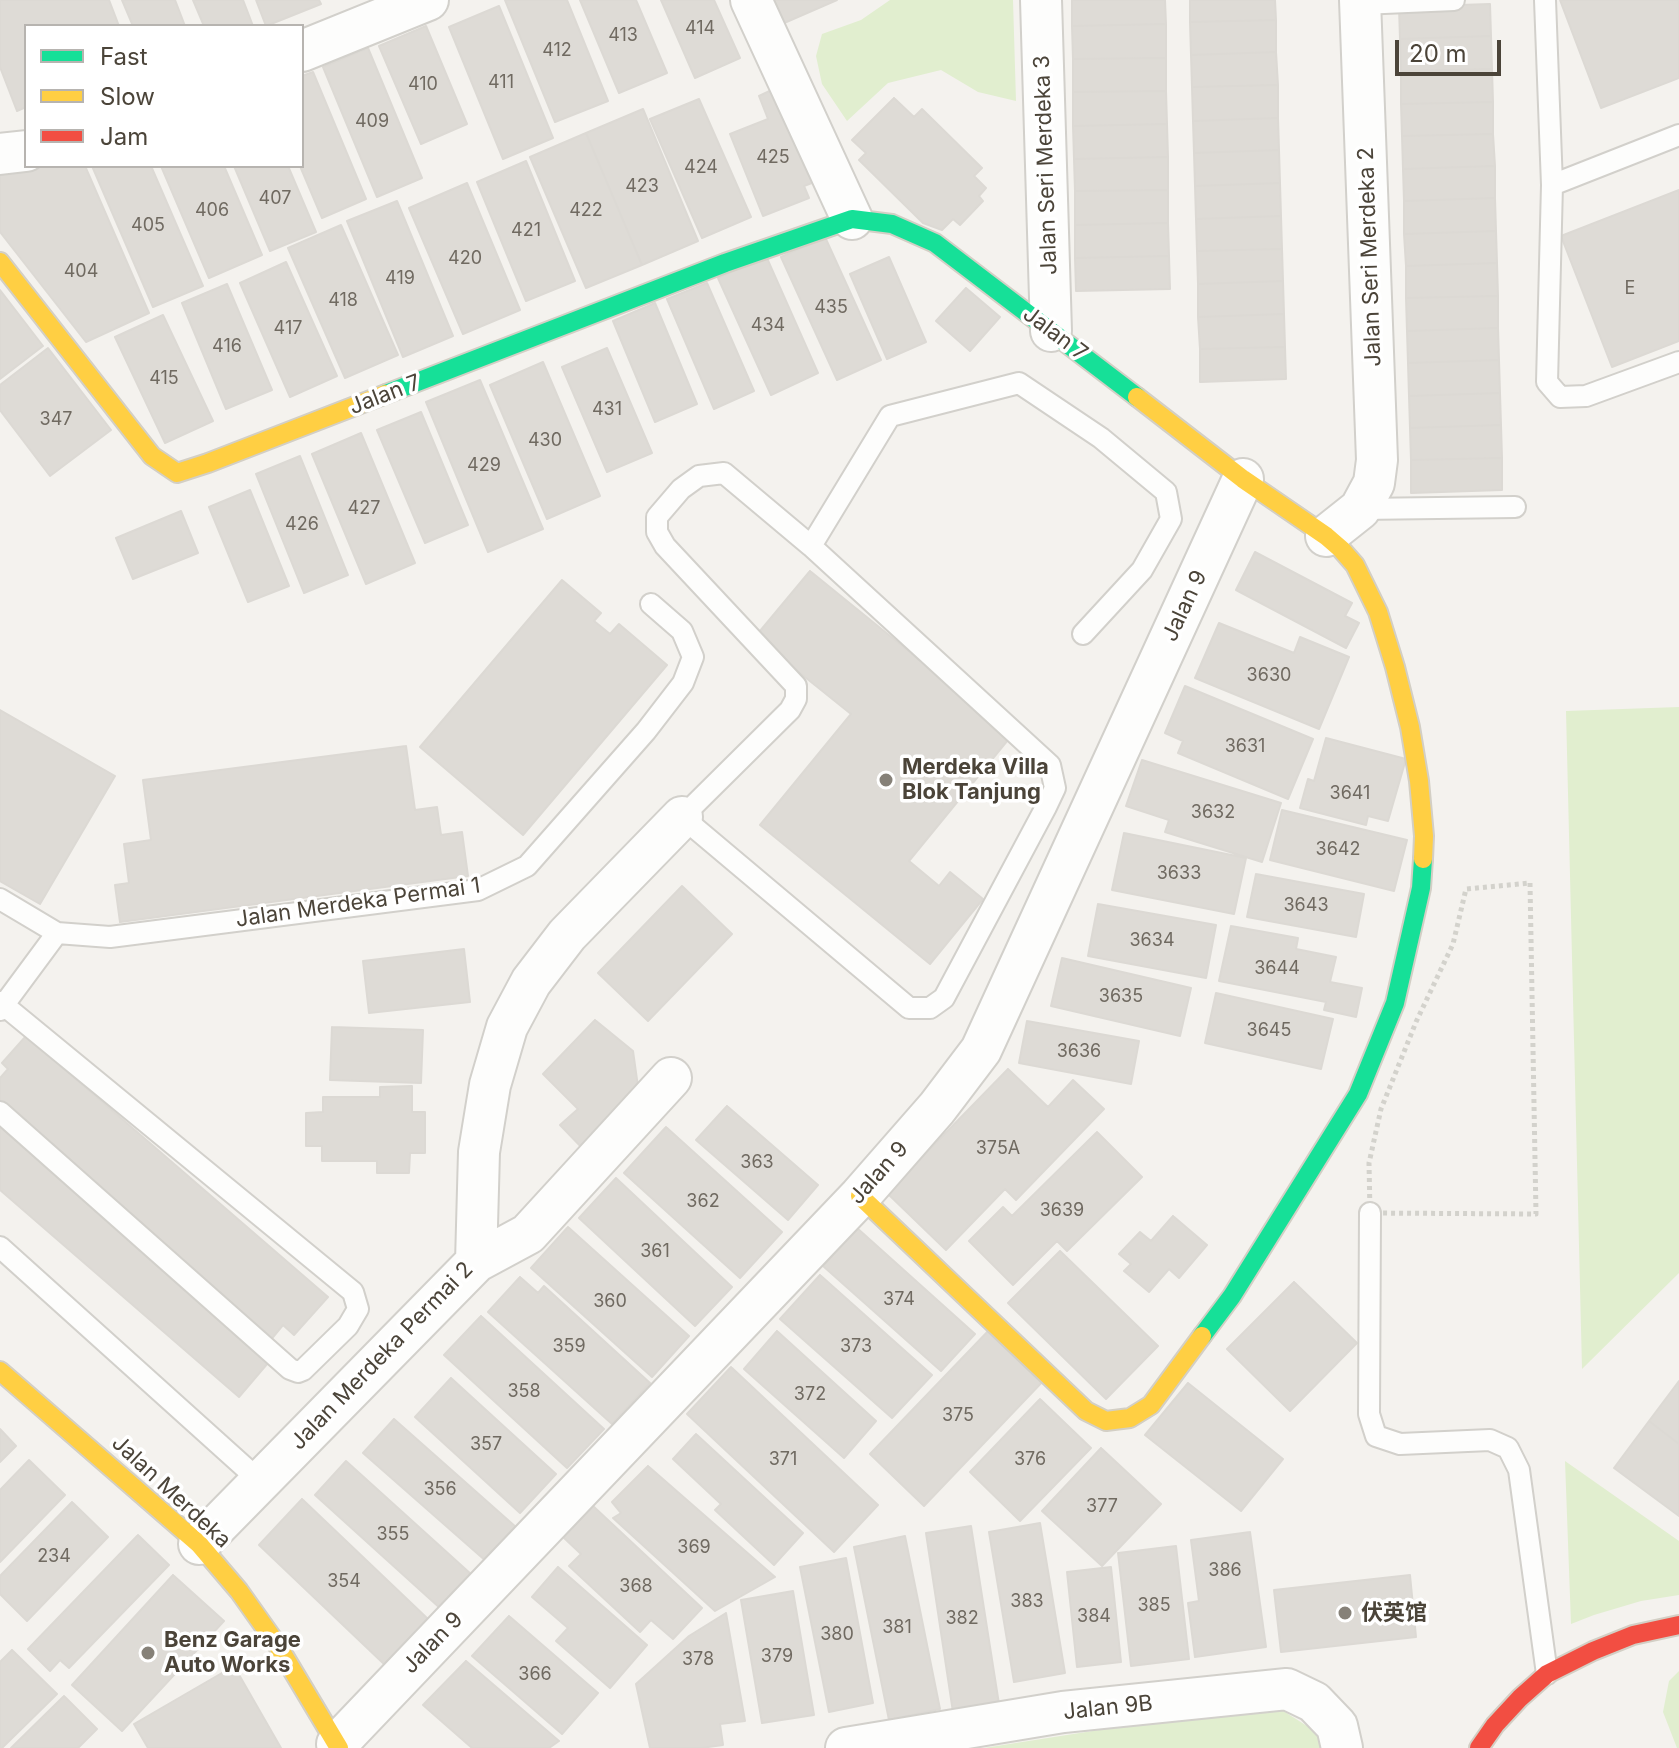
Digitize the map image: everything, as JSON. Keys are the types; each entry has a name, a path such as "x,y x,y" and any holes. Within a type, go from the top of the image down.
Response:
{"street":[{"path":"304,50 428,0"},
{"path":"751,0 852,219"},
{"name":"Jalan Seri Merdeka 3","path":"1041,0 1051,331"},
{"name":"Jalan Seri Merdeka 2","path":"1326,536 1360,509 1374,483 1377,460 1360,2"},
{"path":"0,154 24,151"},
{"name":"Jalan 7","path":"0,262 152,456 177,473 725,263 852,219 892,224 935,243 1243,479 1326,536 1355,565 1378,612 1395,667 1419,781 1424,836 1421,888 1395,1003 1358,1094 1232,1296 1151,1405 1130,1418 1106,1421 1086,1411 860,1196"},
{"name":"Jalan 9","path":"338,1746 860,1196 937,1108 981,1050 1243,479"},
{"name":"Jalan Merdeka Permai 2","path":"199,1544 476,1262 479,1152 490,1085 507,1027 531,982 567,935 682,817"},
{"path":"476,1262 528,1234 671,1078"},
{"name":"Jalan Merdeka","path":"0,1371 199,1544 239,1591 278,1646 338,1746"},
{"path":"1479,1748 1495,1725 1547,1674 1633,1635 1679,1625"},
{"name":"Jalan 9B","path":"846,1748 1063,1712 1287,1689 1314,1702 1337,1726 1342,1748"}],"lane":[{"path":"1360,2 1454,0"},
{"path":"1545,0 1552,185 1547,382 1560,397 1586,396 1679,362"},
{"path":"1552,185 1679,135"},
{"path":"811,546 890,416 1019,383 1101,438 1166,492 1171,519 1142,570 1083,634"},
{"path":"724,473 811,546 1050,765 1055,788 944,998 930,1008 909,1008 682,817 790,710 796,699 796,686 665,546 657,532 657,517 681,489 699,476 724,473"},
{"path":"1360,509 1515,507"},
{"name":"Jalan Merdeka Permai 1","path":"0,899 57,933 110,937 478,890 527,866 646,731 683,683 693,657 682,631 651,604"},
{"path":"0,1112 290,1369 303,1370 348,1326 358,1309 353,1292 2,1005 57,933"},
{"path":"1370,1213 1369,1414 1376,1436 1400,1444 1490,1440 1508,1448 1519,1470 1547,1674"},
{"path":"0,1247 261,1482"}],"path":[{"path":"1530,883 1536,1214 1370,1213 1369,1163 1381,1109 1416,1022 1453,944 1466,889 1530,883"}],"green space":[{"path":"890,0 1013,0 1016,101 978,92 941,70 888,83 847,121 822,84 816,56 822,34 861,20"},
{"path":"1679,707 1679,1273 1582,1369 1566,711"},
{"path":"1565,1461 1679,1541 1679,1595 1641,1601 1571,1624"},
{"path":"1679,1671 1677,1748 1663,1712 1669,1681"},
{"path":"1271,1703 1321,1735 1324,1748 984,1748"}],"building":[{"path":"0,0 109,0 118,24 24,24 24,108 17,111 0,67"},
{"path":"122,0 175,0 184,24 132,24"},
{"path":"193,0 243,0 252,24 203,24"},
{"path":"256,0 319,0 321,4 271,24 265,24"},
{"path":"505,0 567,0 608,101 555,122"},
{"path":"580,0 636,0 667,73 619,93"},
{"path":"661,0 714,0 740,58 695,78"},
{"path":"764,0 837,0 775,27"},
{"path":"1072,0 1165,0 1166,24 1072,26"},
{"path":"1190,0 1275,0 1276,20 1190,22"},
{"path":"1560,0 1679,0 1679,78 1601,108"},
{"path":"1490,4 1491,36 1400,39 1399,7"},
{"path":"499,6 553,138 503,159 449,27"},
{"path":"1276,20 1276,52 1191,55 1190,22"},
{"path":"1166,24 1166,58 1073,59 1072,26"},
{"path":"426,26 467,124 421,144 379,46"},
{"path":"1491,36 1492,69 1401,71 1400,39"},
{"path":"368,48 422,178 377,197 323,67"},
{"path":"1276,52 1278,85 1192,87 1191,55"},
{"path":"1166,58 1166,91 1073,92 1073,59"},
{"path":"1492,69 1493,102 1401,104 1401,71"},
{"path":"313,72 366,199 322,218 301,168 304,168 304,75"},
{"path":"1278,85 1278,118 1193,121 1192,87"},
{"path":"776,88 817,181 804,186 809,198 763,216 730,134 768,119 759,96"},
{"path":"1166,91 1167,124 1073,126 1073,92"},
{"path":"894,98 914,117 922,109 982,168 974,176 986,188 979,196 983,201 960,225 953,219 942,230 923,223 859,160 866,153 852,140"},
{"path":"699,99 751,217 702,238 650,119"},
{"path":"1493,102 1493,134 1402,136 1401,104"},
{"path":"643,109 698,241 642,265 586,133"},
{"path":"1278,118 1279,150 1194,153 1193,121"},
{"path":"1167,124 1168,157 1074,159 1073,126"},
{"path":"586,133 642,265 586,288 530,157"},
{"path":"1493,134 1495,166 1403,169 1402,136"},
{"path":"1279,150 1280,183 1195,186 1194,153"},
{"path":"1168,157 1168,190 1075,191 1074,159"},
{"path":"526,161 575,281 526,301 477,182"},
{"path":"1495,166 1495,198 1404,201 1403,169"},
{"path":"25,168 86,168 149,313 86,342 0,232 0,174"},
{"path":"93,168 152,168 203,286 153,307"},
{"path":"162,168 225,168 262,255 209,278"},
{"path":"235,168 289,168 316,232 270,251"},
{"path":"467,183 520,310 463,334 409,208"},
{"path":"1280,183 1281,216 1196,219 1195,186"},
{"path":"1168,190 1168,223 1075,225 1075,191"},
{"path":"1679,190 1679,341 1612,367 1561,236"},
{"path":"1495,198 1496,231 1404,234 1404,201"},
{"path":"397,201 453,336 403,357 347,221"},
{"path":"1281,216 1282,249 1197,251 1196,219"},
{"path":"1168,223 1169,256 1075,258 1075,225"},
{"path":"341,225 398,355 345,378 288,248"},
{"path":"1496,231 1497,263 1406,266 1404,234"},
{"path":"825,237 881,360 837,380 781,257"},
{"path":"1282,249 1283,281 1198,284 1197,251"},
{"path":"766,256 818,373 771,395 718,278"},
{"path":"1169,256 1170,289 1076,291 1075,258"},
{"path":"889,257 926,342 887,359 850,274"},
{"path":"286,262 337,376 290,397 240,283"},
{"path":"1497,263 1498,296 1406,298 1406,266"},
{"path":"1283,281 1284,314 1198,317 1198,284"},
{"path":"707,283 754,391 714,409 667,299"},
{"path":"227,284 272,390 226,409 182,303"},
{"path":"966,288 1000,317 970,351 936,321"},
{"path":"0,290 43,346 0,379"},
{"path":"1498,296 1498,328 1407,331 1406,298"},
{"path":"655,303 697,404 655,422 613,321"},
{"path":"1284,314 1285,347 1200,349 1198,317"},
{"path":"163,315 213,421 165,443 115,337"},
{"path":"1498,328 1499,360 1408,363 1407,331"},
{"path":"1285,347 1286,379 1200,382 1200,349"},
{"path":"48,348 111,430 50,476 0,410 0,385"},
{"path":"607,348 652,453 607,472 562,367"},
{"path":"1499,360 1500,393 1409,396 1408,363"},
{"path":"543,362 600,496 547,519 490,385"},
{"path":"480,380 543,529 488,552 426,402"},
{"path":"1500,393 1501,425 1410,428 1409,396"},
{"path":"421,412 468,525 425,543 377,430"},
{"path":"1501,425 1502,458 1411,460 1410,428"},
{"path":"361,433 415,563 366,584 312,454"},
{"path":"300,456 348,575 304,593 256,474"},
{"path":"1502,458 1502,490 1411,493 1411,460"},
{"path":"250,490 289,586 248,602 209,507"},
{"path":"181,511 198,553 133,579 116,538"},
{"path":"1255,552 1352,603 1345,616 1359,623 1346,648 1236,590"},
{"name":"Merdeka Villa Blok Tanjung","path":"810,571 1012,735 909,861 939,886 950,872 983,899 930,964 760,825 851,714 755,637"},
{"path":"562,580 601,613 594,621 610,634 619,624 667,665 523,835 420,747"},
{"path":"1219,623 1294,653 1300,637 1349,657 1319,729 1195,678"},
{"path":"1185,686 1313,739 1288,799 1178,753 1183,741 1165,733"},
{"path":"0,710 115,776 40,904 0,881"},
{"path":"1326,738 1406,759 1388,821 1368,816 1366,825 1300,808 1308,779 1314,781"},
{"path":"406,746 415,810 437,807 441,835 462,832 468,876 120,922 115,885 129,883 124,844 151,840 143,780"},
{"path":"1142,760 1281,803 1262,862 1165,832 1169,820 1126,806"},
{"path":"1282,810 1407,840 1394,891 1270,860"},
{"path":"1124,833 1246,858 1234,914 1112,890"},
{"path":"1256,874 1364,894 1356,937 1247,917"},
{"path":"682,886 732,934 648,1021 598,973"},
{"path":"1098,904 1216,925 1206,978 1088,956"},
{"path":"1231,926 1298,938 1296,949 1336,957 1330,982 1362,988 1356,1017 1324,1010 1326,1002 1219,981"},
{"path":"464,949 470,1002 369,1013 363,961"},
{"path":"1062,958 1191,988 1180,1036 1051,1006"},
{"path":"1216,993 1333,1019 1321,1069 1205,1043"},
{"path":"595,1020 633,1051 639,1094 586,1152 560,1125 578,1109 543,1074"},
{"path":"1027,1021 1139,1041 1131,1084 1019,1063"},
{"path":"332,1027 423,1030 421,1083 330,1080"},
{"path":"26,1036 328,1297 294,1335 283,1325 269,1342 279,1350 239,1397 0,1190 0,1078 8,1069 2,1063"},
{"path":"1008,1069 1048,1107 1073,1080 1104,1109 1016,1200 1005,1189 946,1250 887,1193"},
{"path":"412,1086 412,1112 425,1112 425,1153 410,1153 409,1173 377,1173 377,1161 322,1161 322,1146 306,1146 306,1113 323,1112 323,1097 380,1097 380,1087"},
{"path":"727,1106 818,1185 788,1220 696,1140"},
{"path":"666,1127 782,1232 740,1278 624,1173"},
{"path":"1097,1132 1142,1177 1067,1251 1057,1241 1013,1285 969,1241 1003,1207 1012,1216"},
{"path":"616,1178 732,1287 695,1326 579,1218"},
{"path":"1173,1216 1207,1245 1179,1278 1169,1269 1149,1292 1124,1271 1131,1264 1119,1254 1140,1232 1151,1241"},
{"path":"568,1227 689,1336 652,1377 531,1268"},
{"path":"857,1228 975,1334 941,1371 823,1266"},
{"path":"1060,1251 1158,1346 1106,1399 1008,1303"},
{"path":"820,1275 932,1375 892,1418 780,1319"},
{"path":"520,1277 538,1293 544,1286 650,1383 612,1424 488,1312"},
{"path":"1294,1282 1357,1343 1290,1411 1227,1349"},
{"path":"481,1316 604,1429 567,1468 444,1355"},
{"path":"992,1327 1046,1378 924,1506 870,1454"},
{"path":"777,1331 876,1421 844,1458 744,1369"},
{"path":"731,1367 878,1505 834,1552 687,1414"},
{"path":"451,1378 556,1474 520,1513 415,1417"},
{"path":"1679,1381 1679,1444 1649,1421"},
{"path":"1188,1383 1283,1459 1241,1511 1145,1435"},
{"path":"1040,1399 1091,1448 1020,1521 970,1472"},
{"path":"394,1419 517,1528 487,1562 363,1453"},
{"path":"1649,1421 1679,1444 1679,1516 1614,1468"},
{"path":"0,1429 16,1446 0,1462"},
{"path":"696,1434 803,1533 774,1565 715,1510 721,1504 673,1459"},
{"path":"1101,1448 1161,1504 1102,1566 1042,1511"},
{"path":"29,1460 65,1495 0,1562 0,1490"},
{"path":"346,1461 472,1575 441,1609 315,1495"},
{"path":"648,1466 775,1577 715,1611 613,1518 621,1513 612,1502"},
{"path":"302,1499 428,1619 385,1665 259,1545"},
{"path":"72,1502 108,1537 27,1621 0,1594 0,1576"},
{"path":"593,1506 702,1608 673,1639 651,1620 640,1632 569,1566 581,1554 563,1537"},
{"path":"1040,1523 1065,1673 1014,1682 989,1532"},
{"path":"971,1526 999,1704 953,1712 926,1533"},
{"path":"1250,1532 1266,1647 1195,1657 1188,1603 1199,1601 1191,1540"},
{"path":"138,1535 169,1565 69,1668 60,1660 50,1671 28,1649"},
{"path":"905,1536 940,1709 889,1720 854,1547"},
{"path":"1176,1546 1189,1659 1131,1666 1118,1553"},
{"path":"846,1558 873,1703 829,1712 800,1567"},
{"path":"558,1567 647,1645 610,1688 556,1641 568,1628 532,1597"},
{"path":"1111,1567 1121,1662 1077,1667 1067,1572"},
{"name":"Benz Garage Auto Works","path":"173,1575 224,1621 122,1731 72,1685"},
{"name":"伏英馆","path":"1410,1575 1416,1637 1281,1652 1274,1590"},
{"path":"793,1591 814,1715 762,1723 741,1600"},
{"path":"726,1613 745,1721 720,1724 723,1745 650,1748 636,1684 689,1636"},
{"path":"509,1616 598,1693 562,1734 472,1656"},
{"path":"12,1650 57,1694 0,1748 0,1662"},
{"path":"466,1661 559,1741 549,1748 472,1748 423,1705"},
{"path":"234,1666 281,1748 148,1748 134,1724"},
{"path":"64,1696 97,1729 78,1748 11,1748"}],"traffic: fast":[{"path":"386,394 725,263 852,219 892,224 935,243 1137,397"},
{"path":"1202,1336 1232,1296 1358,1094 1395,1003 1421,888 1423,859"}],"traffic: slow":[{"path":"0,262 152,456 177,473 386,394"},
{"path":"1137,397 1243,479 1326,536 1355,565 1378,612 1410,727 1419,781 1423,859"},
{"path":"860,1196 1086,1411 1106,1421 1130,1418 1151,1405 1202,1336"},
{"path":"0,1371 199,1544 239,1591 278,1646 339,1748"}],"traffic: jam":[{"path":"1479,1748 1495,1725 1547,1674 1633,1635 1679,1625"}],"place":[{"name":"Merdeka Villa Blok Tanjung","path":"886,780"},
{"name":"伏英馆","path":"1345,1613"},
{"name":"Benz Garage Auto Works","path":"148,1653"}]}
